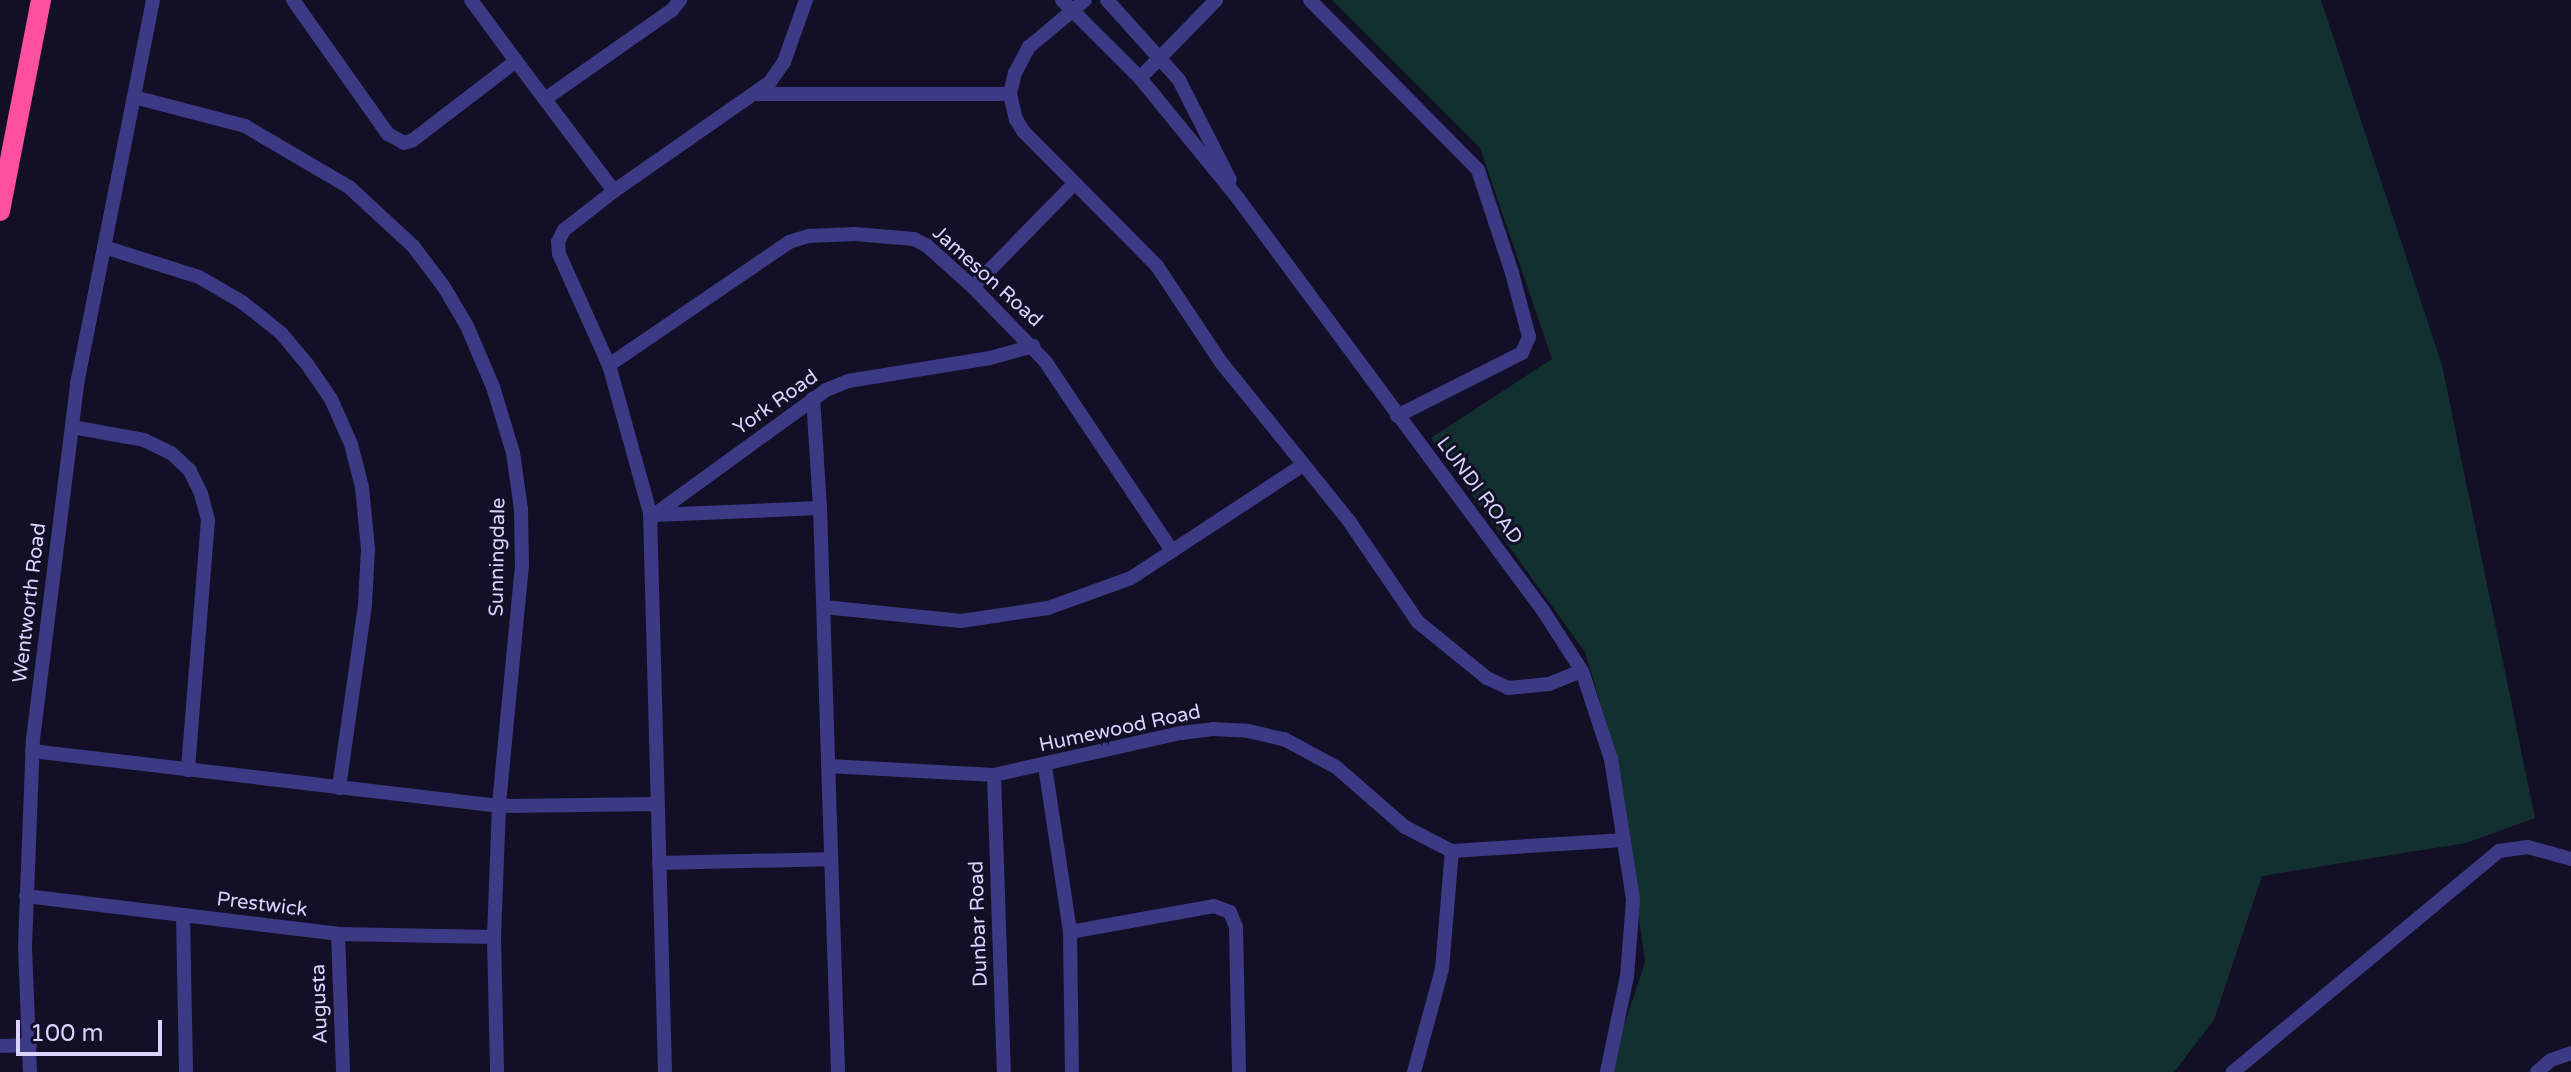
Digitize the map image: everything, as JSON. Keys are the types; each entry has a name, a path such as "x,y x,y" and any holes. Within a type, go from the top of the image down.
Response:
{"highway":[{"path":"0,211 41,0"}],"street":[{"name":"Wentworth Road","path":"30,1072 26,896 32,751 72,427 153,0"},
{"path":"293,0 388,134 404,143 413,140 516,61"},
{"path":"665,1072 652,514 609,365 559,254 558,242 564,230 614,191 756,94 775,76 784,62 806,0"},
{"name":"LUNDI ROAD","path":"1062,0 1140,78 1237,197 1542,609 1582,671 1611,759 1633,900 1621,1010 1607,1072"},
{"path":"1085,0 1029,47 1015,73 1010,94 1016,119 1023,131 1157,266 1220,361 1349,521 1418,622 1498,685 1520,689 1549,684 1582,671"},
{"name":"LUNDI ROAD","path":"1107,0 1161,57 1197,110 1237,197"},
{"path":"1310,0 1478,170 1512,273 1529,337 1522,353 1397,416"},
{"path":"478,3 516,61 614,191"},
{"path":"545,99 675,3"},
{"path":"1140,78 1206,3"},
{"path":"756,94 1010,94"},
{"name":"Sunningdale","path":"134,97 245,126 349,187 413,246 467,326 493,387 513,453 521,509 522,565 499,806 494,937 497,1072"},
{"path":"973,287 1074,184"},
{"name":"Jameson Road","path":"609,365 767,255 809,236 914,239 926,245 973,287 1033,346 1172,551"},
{"path":"104,247 199,277 252,310 281,333 331,399 351,444 362,487 368,549 365,605 339,788"},
{"name":"York Road","path":"652,514 813,398 848,381 990,358 1033,346"},
{"path":"813,398 824,607 829,859 838,1072"},
{"path":"72,427 144,440 171,453 190,471 201,494 208,520 188,770"},
{"path":"824,607 961,621 1001,617 1094,594 1131,578 1303,465"},
{"path":"652,514 820,508"},
{"name":"Humewood Road","path":"828,766 994,775 1181,733 1213,729 1284,739 1336,767 1405,827 1452,851"},
{"path":"32,751 499,806 657,804"},
{"path":"1045,766 1070,932 1072,1072"},
{"name":"Dunbar Road","path":"994,775 1004,1072"},
{"path":"1414,1072 1442,969 1452,851 1624,840"},
{"path":"2233,1072 2499,851 2528,847 2571,859"},
{"path":"659,863 829,859"},
{"name":"Prestwick","path":"26,896 338,934 494,937"},
{"path":"1070,932 1214,906 1230,912 1236,927 1239,1072"},
{"path":"183,915 186,1072"},
{"name":"Augusta","path":"338,934 343,1072"},
{"path":"0,1046 30,1045"},
{"path":"2538,1072 2551,1060 2571,1053"}],"green space":[{"path":"1332,0 2321,0 2442,365 2535,818 2466,843 2262,876 2214,1020 2174,1072 1609,1072 1645,962 1616,755 1585,652 1431,438 1552,359 1480,148"}]}
